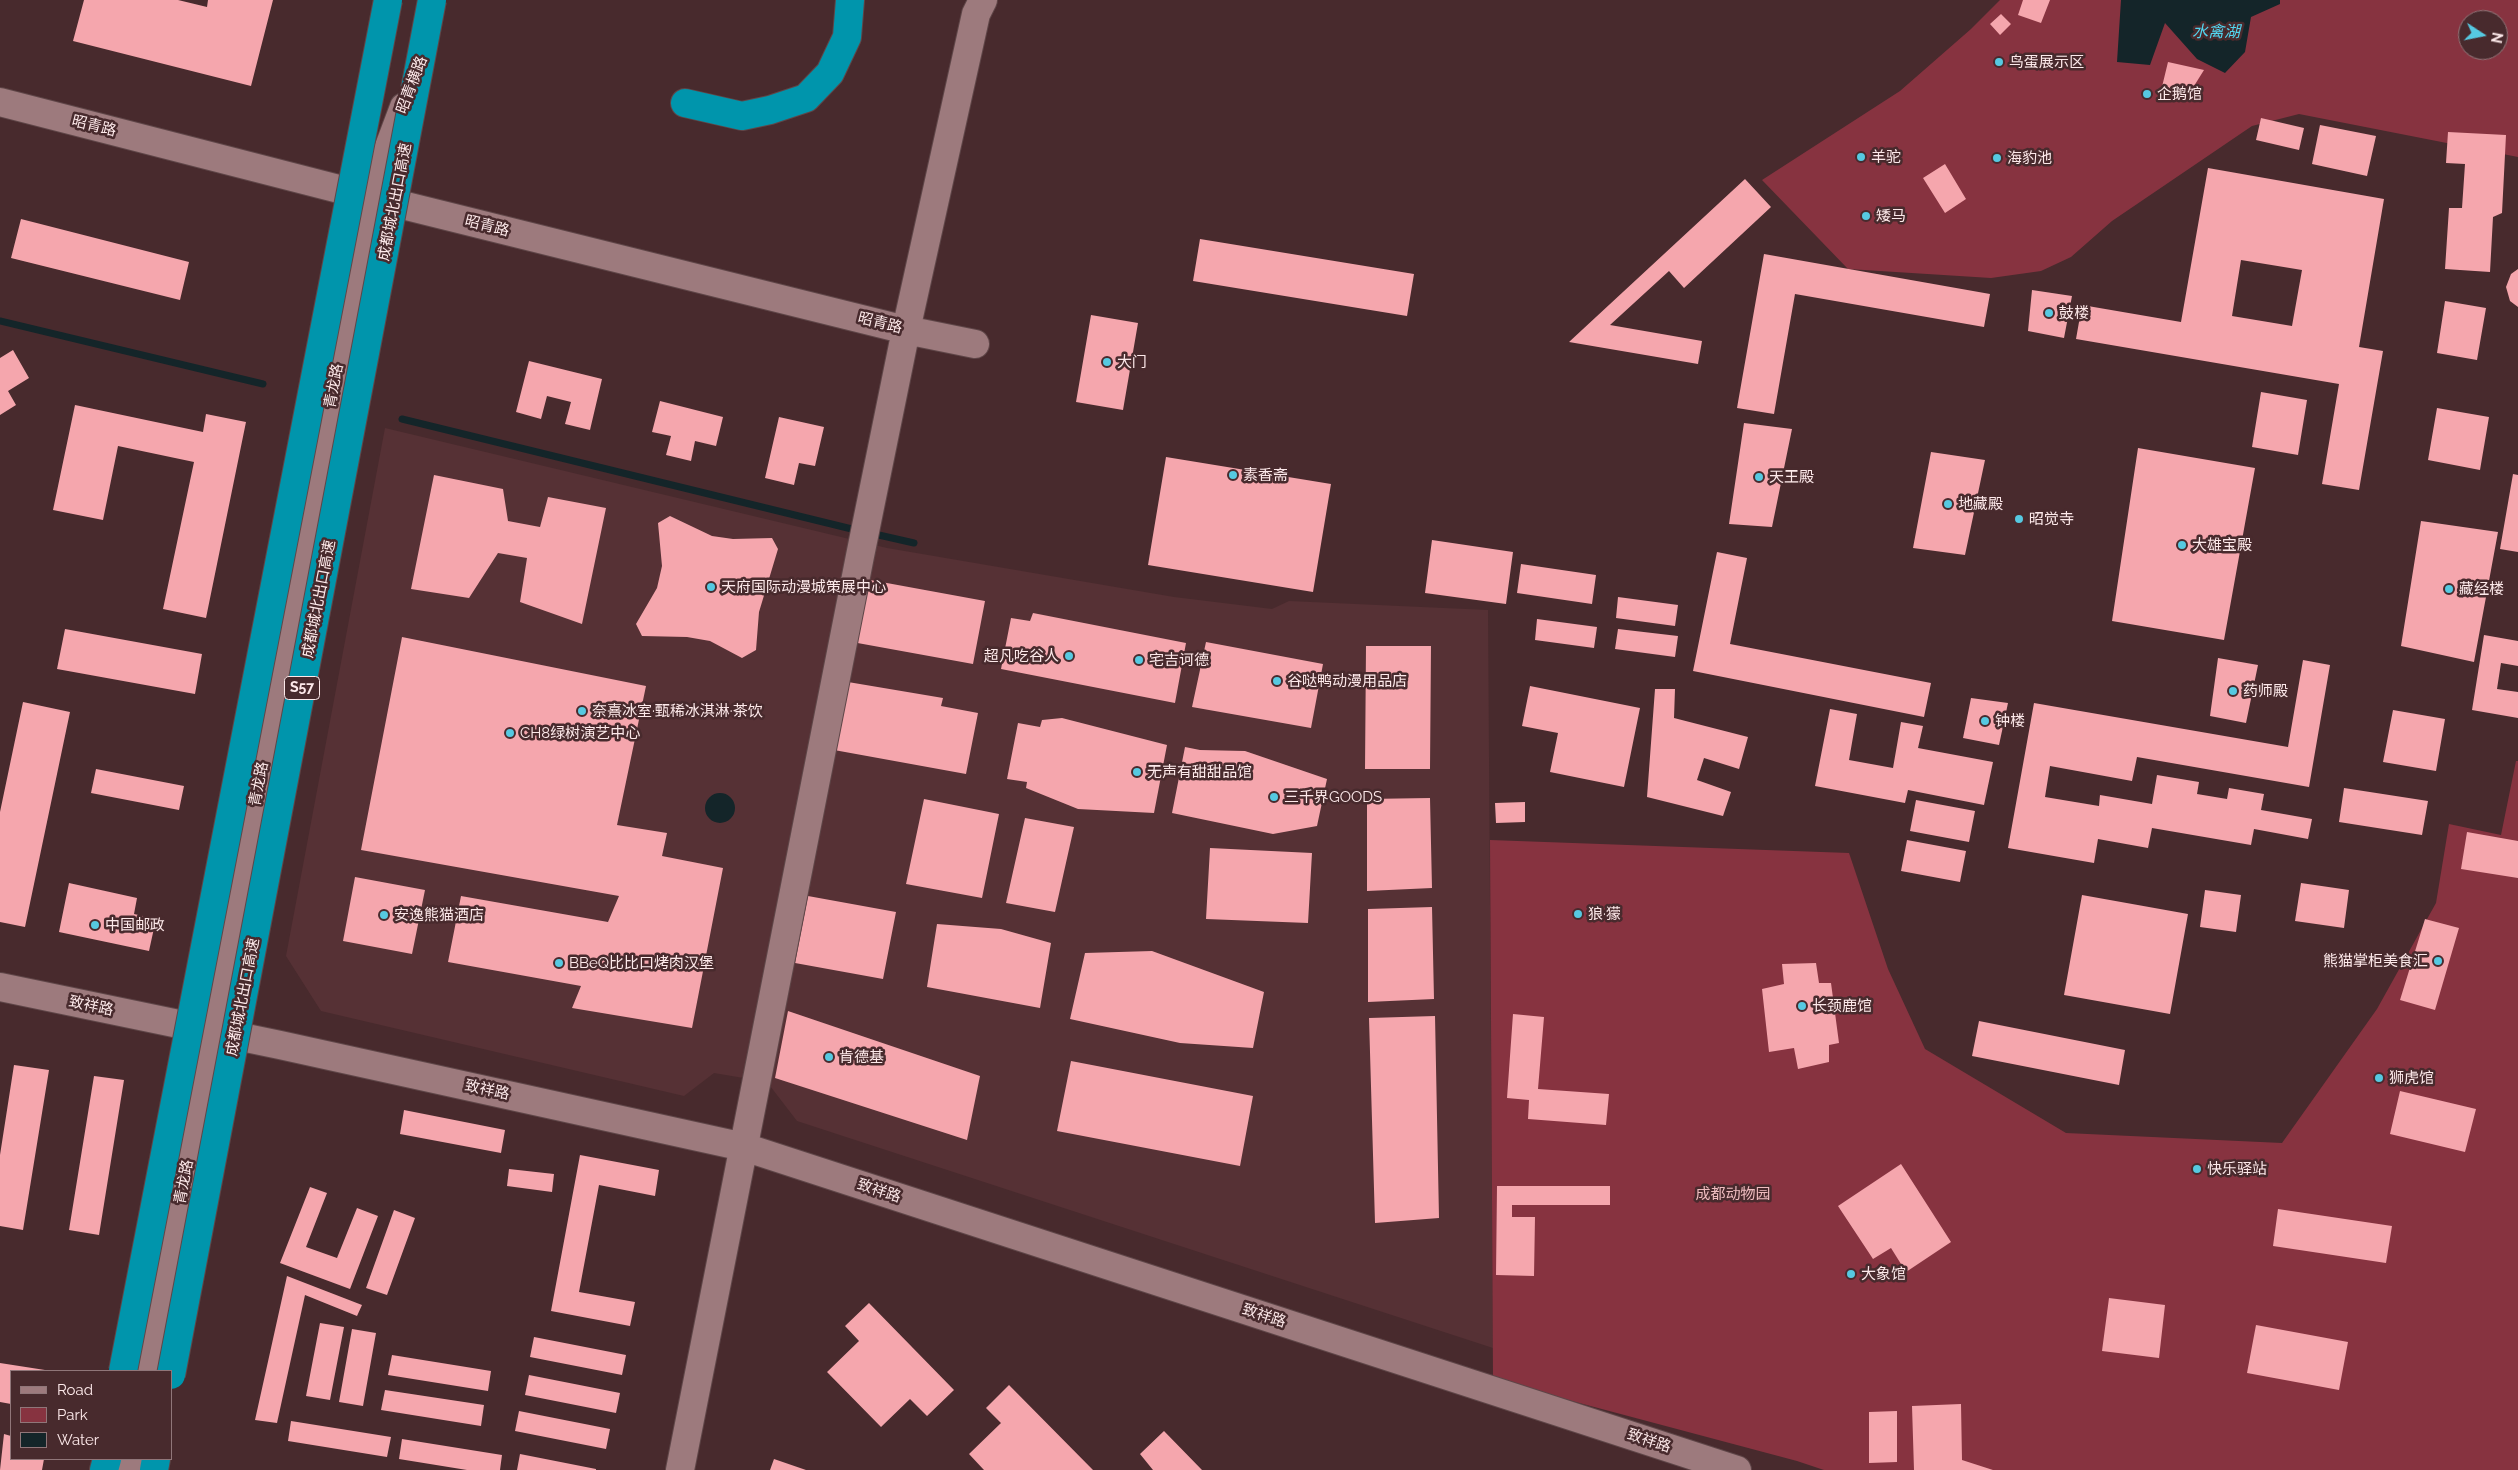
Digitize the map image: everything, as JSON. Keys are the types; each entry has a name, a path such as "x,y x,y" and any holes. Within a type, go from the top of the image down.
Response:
{"highway":[{"path":"123,1370 388,0"},
{"name":"成都城北出口高速","path":"172,1370 432,0"},
{"path":"685,103 742,116 806,98 830,73 847,38 850,0"}],"street":[{"name":"昭青横路","path":"370,197 444,0"},
{"path":"680,1470 906,330 976,14 983,0"},
{"name":"昭青路","path":"0,102 370,197 906,330 975,344"},
{"name":"青龙路","path":"149,1370 370,197"},
{"name":"致祥路","path":"0,987 212,1031 744,1147 1737,1470"}],"shaded area":[{"path":"385,428 887,548 1174,597 1272,609 1289,601 1488,610 1493,1348 797,1121 767,1082 714,1073 684,1096 321,1011 286,956"}],"green space":[{"path":"2000,0 2518,0 2518,157 2299,114 2252,126 2112,221 2071,257 2041,271 1991,278 1848,269 1762,180 1900,91 1971,29"},
{"name":"成都动物园","path":"2516,761 2518,761 2518,1470 1824,1470 1797,1461 1493,1380 1490,840 1849,853 1888,969 1925,1049 2066,1133 2282,1143 2377,1009 2436,903 2449,824 2501,835"}],"water":[{"name":"水禽湖","path":"2121,0 2280,0 2280,4 2251,17 2245,52 2225,73 2197,59 2165,23 2150,65 2117,62"},
{"path":"720,793 731,797 735,808 731,819 720,823 709,819 705,808 709,797"}],"building":[{"path":"84,0 178,0 207,7 208,0 273,0 251,86 73,41"},
{"path":"2023,0 2050,0 2041,23 2018,15"},
{"path":"2001,14 2011,24 2000,35 1990,24"},
{"path":"2168,62 2204,70 2194,86 2160,95"},
{"path":"2261,118 2304,128 2299,150 2256,140"},
{"path":"2320,125 2376,136 2367,176 2312,164"},
{"path":"2448,132 2506,135 2502,213 2493,217 2490,272 2445,269 2449,208 2462,208 2465,164 2446,163"},
{"path":"1945,164 1966,199 1945,213 1923,178"},
{"path":"2208,168 2384,199 2359,347 2383,351 2359,490 2322,484 2339,384 2076,339 2082,305 2181,322","holes":["2241,260 2302,270 2292,326 2232,316"]},
{"path":"1745,179 1771,207 1684,288 1669,271 1610,325 1702,341 1698,364 1569,342"},
{"path":"21,219 189,262 180,300 11,258"},
{"path":"1200,239 1414,274 1407,316 1193,281"},
{"path":"1764,254 1990,294 1984,327 1795,294 1774,414 1737,408"},
{"path":"2518,269 2518,307 2510,301 2506,287 2511,274"},
{"name":"鼓楼","path":"2032,290 2072,296 2064,338 2028,331"},
{"path":"2445,301 2486,308 2477,360 2437,353"},
{"name":"大门","path":"1091,315 1138,323 1123,410 1076,402"},
{"path":"13,350 29,378 8,391 16,405 0,415 0,358"},
{"path":"529,361 602,379 590,430 565,424 571,402 547,396 541,419 516,412"},
{"path":"2261,392 2307,400 2298,455 2252,447"},
{"path":"660,401 723,417 716,446 695,441 691,461 666,455 671,436 652,432"},
{"path":"75,405 203,432 206,414 246,422 206,618 163,609 194,462 118,446 103,520 53,510"},
{"path":"2437,408 2489,417 2480,470 2428,460"},
{"path":"779,417 824,427 815,466 799,463 794,485 765,478"},
{"name":"天王殿","path":"1744,423 1792,429 1772,527 1729,524"},
{"name":"大雄宝殿","path":"2138,448 2255,468 2224,640 2112,621"},
{"name":"地藏殿","path":"1931,452 1985,460 1965,555 1913,548"},
{"path":"1166,457 1331,484 1313,592 1148,565"},
{"path":"2513,474 2518,475 2518,552 2500,549"},
{"path":"434,475 503,489 508,521 540,527 548,497 606,508 582,624 520,602 527,558 498,553 469,598 411,589"},
{"name":"天府国际动漫城策展中心","path":"670,516 712,536 733,539 772,538 778,549 759,612 756,650 742,658 710,641 687,637 642,636 636,624 657,588 662,566 658,523"},
{"name":"藏经楼","path":"2421,521 2498,532 2474,662 2401,646"},
{"path":"1432,540 1513,552 1506,604 1425,593"},
{"path":"1717,552 1747,558 1730,644 1931,683 1924,717 1693,671"},
{"path":"1521,564 1596,575 1592,604 1517,593"},
{"path":"865,579 985,601 973,664 852,642"},
{"path":"1618,597 1678,605 1675,626 1616,618"},
{"path":"1033,613 1186,643 1175,703 1001,669 1011,618 1030,621"},
{"path":"1537,619 1597,627 1594,648 1535,640"},
{"path":"65,629 202,654 195,694 57,669"},
{"path":"1618,629 1678,636 1675,657 1615,649"},
{"path":"2484,635 2518,641 2518,666 2501,663 2497,689 2518,692 2518,718 2472,710"},
{"path":"402,637 646,686 617,825 667,833 662,856 723,868 692,1028 572,1008 581,986 448,962 461,896 608,922 619,896 361,850"},
{"path":"1206,642 1323,664 1311,728 1192,707"},
{"path":"1366,646 1431,646 1430,769 1365,769"},
{"name":"药师殿","path":"2218,658 2258,665 2246,723 2210,716"},
{"path":"2303,660 2330,665 2309,787 2137,757 2132,781 2050,766 2045,797 2099,806 2100,795 2152,804 2157,775 2199,782 2197,794 2227,799 2229,788 2264,794 2261,810 2312,819 2308,839 2254,829 2251,845 2152,828 2148,848 2098,839 2094,863 2008,848 2034,703 2288,747"},
{"path":"848,682 943,698 941,706 978,713 966,774 834,750"},
{"path":"1530,686 1640,708 1624,787 1550,772 1558,733 1522,726"},
{"path":"1655,689 1675,689 1674,718 1748,737 1739,769 1704,758 1697,780 1731,792 1723,816 1647,797"},
{"name":"钟楼","path":"1971,698 2008,703 1999,745 1963,738"},
{"path":"23,702 70,712 25,927 0,922 0,812"},
{"path":"1830,709 1857,714 1849,760 1893,768 1901,722 1923,726 1918,748 1993,762 1984,805 1908,790 1905,803 1815,786"},
{"path":"2393,710 2445,719 2436,771 2383,762"},
{"path":"1062,718 1167,745 1154,813 1078,809 1026,788 1027,782 1007,779 1018,723 1040,727 1042,720"},
{"path":"1185,747 1200,750 1245,751 1327,779 1317,826 1273,834 1172,813"},
{"path":"96,769 184,786 179,810 91,793"},
{"path":"2344,788 2428,801 2422,835 2339,822"},
{"path":"1430,798 1432,888 1367,891 1367,799"},
{"path":"924,799 999,814 982,898 906,884"},
{"path":"1916,800 1975,811 1969,842 1910,831"},
{"path":"1525,802 1525,822 1496,823 1495,803"},
{"path":"1025,818 1074,827 1055,912 1006,903"},
{"path":"2467,832 2518,841 2518,878 2461,869"},
{"path":"1907,840 1966,851 1960,882 1901,871"},
{"path":"1210,848 1312,853 1308,923 1206,919"},
{"name":"安逸熊猫酒店","path":"355,877 425,890 412,954 343,941"},
{"path":"69,883 137,898 134,914 156,919 149,951 59,932"},
{"path":"2301,883 2349,890 2344,928 2295,921"},
{"path":"2205,890 2241,895 2236,932 2200,927"},
{"path":"2082,895 2188,914 2170,1014 2064,995"},
{"path":"808,896 896,912 883,979 795,963"},
{"path":"1432,907 1434,999 1368,1002 1368,909"},
{"path":"2425,919 2459,928 2435,1010 2400,1000"},
{"path":"937,924 1001,929 1051,943 1040,1008 927,987"},
{"path":"1152,951 1264,992 1253,1048 1180,1043 1070,1019 1085,953"},
{"path":"1816,963 1819,983 1831,983 1839,1043 1829,1045 1829,1062 1798,1069 1794,1048 1769,1052 1762,989 1784,984 1782,964"},
{"path":"788,1011 980,1076 967,1140 775,1078"},
{"path":"1513,1014 1544,1017 1538,1089 1609,1094 1606,1125 1528,1119 1529,1100 1507,1098"},
{"path":"1435,1016 1439,1218 1375,1223 1369,1018"},
{"path":"1979,1021 2125,1050 2119,1085 1972,1056"},
{"path":"1071,1061 1253,1096 1240,1166 1057,1131"},
{"path":"14,1065 49,1070 23,1230 0,1226 0,1155"},
{"path":"94,1076 124,1080 99,1235 69,1230"},
{"path":"2400,1091 2476,1109 2465,1152 2390,1134"},
{"path":"404,1110 505,1130 501,1153 400,1134"},
{"path":"580,1155 659,1170 655,1196 599,1185 579,1292 635,1302 630,1326 551,1311"},
{"path":"1901,1164 1951,1242 1906,1272 1891,1248 1873,1259 1838,1206"},
{"path":"509,1169 554,1174 552,1192 507,1186"},
{"path":"1497,1186 1610,1186 1610,1205 1512,1205 1512,1217 1535,1217 1534,1276 1496,1275"},
{"path":"310,1187 327,1193 306,1247 337,1258 357,1208 378,1216 350,1289 280,1263"},
{"path":"2278,1209 2392,1226 2386,1263 2273,1246"},
{"path":"394,1210 415,1218 387,1295 366,1288"},
{"path":"287,1276 362,1305 357,1316 305,1295 277,1423 255,1420"},
{"path":"2109,1298 2165,1305 2159,1358 2102,1351"},
{"path":"869,1303 954,1390 927,1416 910,1399 881,1427 827,1372 859,1341 845,1326"},
{"path":"320,1323 344,1327 330,1400 306,1396"},
{"path":"2256,1325 2348,1342 2339,1390 2247,1373"},
{"path":"352,1329 376,1333 363,1406 339,1402"},
{"path":"534,1337 626,1355 622,1375 530,1357"},
{"path":"392,1355 491,1371 488,1391 388,1375"},
{"path":"0,1363 45,1370 10,1370 10,1404 0,1402"},
{"path":"529,1375 620,1393 616,1413 525,1395"},
{"path":"1009,1385 1093,1470 984,1470 969,1454 1001,1423 986,1408"},
{"path":"385,1390 484,1405 481,1426 381,1410"},
{"path":"1961,1404 1962,1460 1993,1470 1914,1470 1912,1406"},
{"path":"519,1411 610,1429 606,1449 515,1431"},
{"path":"1897,1411 1897,1462 1869,1463 1869,1412"},
{"path":"291,1421 391,1437 387,1457 288,1441"},
{"path":"1164,1431 1202,1470 1153,1470 1140,1454"},
{"path":"4,1434 10,1436 10,1460 44,1460 42,1470 0,1470"},
{"path":"402,1439 502,1455 500,1470 467,1470 399,1459"},
{"path":"520,1454 596,1469 596,1470 517,1470"},
{"path":"774,1459 806,1470 770,1470"}],"waterway":[{"path":"0,321 263,384"},
{"path":"402,419 860,531"},
{"path":"870,533 914,543"}],"place":[{"name":"鸟蛋展示区","path":"1999,62"},
{"name":"企鹅馆","path":"2147,94"},
{"name":"羊驼","path":"1861,157"},
{"name":"海豹池","path":"1997,158"},
{"name":"矮马","path":"1866,216"},
{"name":"鼓楼","path":"2049,313"},
{"name":"大门","path":"1107,362"},
{"name":"素香斋","path":"1233,475"},
{"name":"天王殿","path":"1759,477"},
{"name":"地藏殿","path":"1948,504"},
{"name":"昭觉寺","path":"2019,519"},
{"name":"大雄宝殿","path":"2182,545"},
{"name":"天府国际动漫城策展中心","path":"711,587"},
{"name":"藏经楼","path":"2449,589"},
{"name":"超凡吃谷人","path":"1069,656"},
{"name":"宅吉诃德","path":"1139,660"},
{"name":"谷哒鸭动漫用品店","path":"1277,681"},
{"name":"药师殿","path":"2233,691"},
{"name":"奈熹冰室·甄稀冰淇淋·茶饮","path":"582,711"},
{"name":"钟楼","path":"1985,721"},
{"name":"CH8绿树演艺中心","path":"510,733"},
{"name":"无声有甜甜品馆","path":"1137,772"},
{"name":"三千界GOODS","path":"1274,797"},
{"name":"狼·獴","path":"1578,914"},
{"name":"安逸熊猫酒店","path":"384,915"},
{"name":"中国邮政","path":"95,925"},
{"name":"熊猫掌柜美食汇","path":"2438,961"},
{"name":"BBeQ比比口烤肉汉堡","path":"559,963"},
{"name":"长颈鹿馆","path":"1802,1006"},
{"name":"肯德基","path":"829,1057"},
{"name":"狮虎馆","path":"2379,1078"},
{"name":"快乐驿站","path":"2197,1169"},
{"name":"大象馆","path":"1851,1274"}]}
